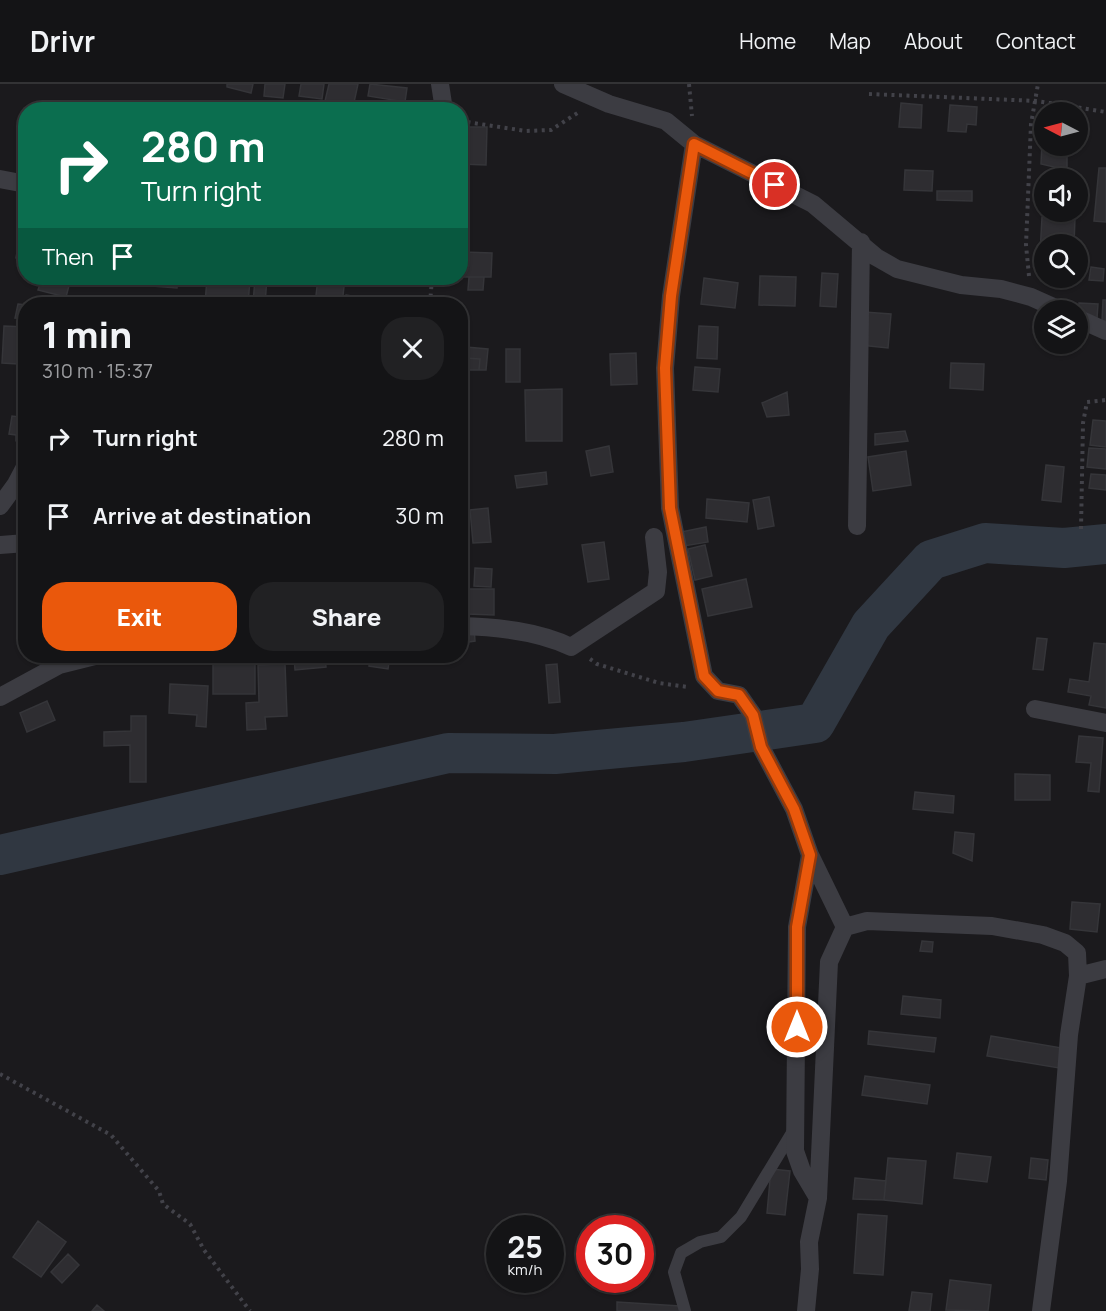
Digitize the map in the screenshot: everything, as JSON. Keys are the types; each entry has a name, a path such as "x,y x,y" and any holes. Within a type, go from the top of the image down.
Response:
{"street":[{"path":"440,84 443,102"},
{"path":"563,84 609,104 666,121 694,144 813,204 861,242 876,257 897,269 1038,300"},
{"path":"694,144 671,296 665,368 670,508 684,583 704,676 718,691 739,695 753,715 761,747 794,809 810,855 845,927"},
{"path":"0,179 18,182"},
{"path":"857,526 861,242"},
{"path":"1088,323 1106,331"},
{"path":"0,506 18,480"},
{"path":"468,626 492,628 551,638 572,647 656,591 658,572 654,537"},
{"path":"0,545 18,544"},
{"path":"0,697 59,665 67,663"},
{"path":"1035,709 1106,723"},
{"path":"810,855 797,927 795,1151 818,1198"},
{"path":"845,927 867,921 992,926 1043,935 1065,943 1077,953 1078,976 1069,1035 1058,1181 1041,1311"},
{"path":"806,1311 810,1269 809,1242 818,1198 829,962 845,927"},
{"path":"1078,976 1106,969"}],"lane":[{"path":"685,1311 674,1272 681,1253 700,1242 720,1237 741,1217 796,1127"}],"path":[{"path":"1031,297 1026,245 1031,124 1034,103 1037,101 1038,84"},
{"path":"869,94 1037,101 1106,112"},
{"path":"468,122 525,131 551,130 580,111 609,104"},
{"path":"1081,529 1083,423 1087,402 1106,400"},
{"path":"572,647 597,664 660,683 718,691"},
{"path":"0,1074 111,1135 159,1191 163,1204 190,1224 204,1250 250,1311"}],"building":[{"path":"227,84 253,84 251,93 227,87"},
{"path":"265,84 285,84 283,98 264,96"},
{"path":"301,84 324,84 322,99 299,96"},
{"path":"329,84 358,84 354,102 325,101"},
{"path":"370,84 407,88 405,102 368,96"},
{"path":"901,103 922,105 921,128 899,127"},
{"path":"950,105 977,107 976,125 967,124 966,132 948,131"},
{"path":"468,127 487,127 486,165 468,164"},
{"path":"1041,156 1067,156 1067,168 1041,164"},
{"path":"1099,168 1106,168 1106,222 1094,221"},
{"path":"905,170 933,171 932,191 904,190"},
{"path":"937,191 972,191 972,201 937,200"},
{"path":"1042,222 1075,222 1074,234 1041,234"},
{"path":"468,252 492,253 491,277 468,277"},
{"path":"1091,267 1104,269 1103,281 1089,280"},
{"path":"822,273 838,274 836,307 820,306"},
{"path":"760,276 796,277 795,306 759,305"},
{"path":"469,277 484,277 483,290 468,290"},
{"path":"704,278 738,283 735,308 701,304"},
{"path":"40,285 69,285 66,297 38,290"},
{"path":"152,285 177,285 177,288"},
{"path":"206,285 250,285 249,297 206,297"},
{"path":"254,285 266,285 266,297 254,297"},
{"path":"317,285 344,285 343,297 316,297"},
{"path":"1103,300 1106,300 1106,321 1102,321"},
{"path":"1088,303 1098,304 1097,318 1088,318"},
{"path":"864,312 891,314 888,348 860,345"},
{"path":"4,326 18,327 18,364 2,363"},
{"path":"699,326 718,327 717,359 697,358"},
{"path":"468,347 488,349 486,370 479,370 480,359 468,358"},
{"path":"506,349 520,349 520,382 506,382"},
{"path":"636,353 637,384 611,385 610,354"},
{"path":"468,358 480,359 479,370 468,370"},
{"path":"951,363 984,364 983,390 950,388"},
{"path":"695,367 720,369 718,392 693,390"},
{"path":"562,389 562,441 526,441 525,390"},
{"path":"787,392 789,415 767,417 762,403"},
{"path":"12,416 18,417 18,441 16,435 9,434"},
{"path":"1093,420 1106,421 1106,447 1090,445"},
{"path":"905,431 908,441 875,445 875,434"},
{"path":"609,446 613,472 591,476 586,451"},
{"path":"1089,448 1106,449 1106,469 1087,467"},
{"path":"906,451 911,485 873,491 868,457"},
{"path":"1046,465 1064,467 1061,502 1042,500"},
{"path":"546,472 547,484 517,488 515,476"},
{"path":"1091,474 1106,475 1106,490 1089,488"},
{"path":"769,497 774,526 758,529 753,500"},
{"path":"707,499 749,503 747,522 706,518"},
{"path":"488,508 491,542 473,543 470,510"},
{"path":"706,527 708,542 678,547 676,533"},
{"path":"604,542 609,579 588,582 582,545"},
{"path":"705,545 712,576 695,580 688,549"},
{"path":"475,568 492,569 491,587 474,586"},
{"path":"746,579 752,607 708,616 702,589"},
{"path":"468,589 494,589 494,615 468,614"},
{"path":"474,627 475,641 468,642 468,628"},
{"path":"1037,638 1047,639 1043,670 1033,669"},
{"path":"1094,643 1106,644 1106,708 1089,705 1091,696 1068,692 1070,679 1089,682"},
{"path":"213,663 255,663 255,694 213,694"},
{"path":"294,663 326,663 326,667 295,670"},
{"path":"369,663 389,663 388,669 369,666"},
{"path":"285,664 287,716 265,717 266,729 247,730 246,703 259,702 258,665"},
{"path":"557,664 560,702 549,703 546,665"},
{"path":"170,684 208,686 206,727 196,726 197,715 169,713"},
{"path":"47,701 55,720 27,732 20,713"},
{"path":"131,716 146,716 146,782 130,782 130,745 104,746 104,732 131,731"},
{"path":"1079,736 1103,738 1099,792 1088,791 1091,763 1076,762"},
{"path":"1015,774 1050,775 1050,800 1015,800"},
{"path":"915,792 954,796 953,813 913,809"},
{"path":"955,832 974,834 972,861 953,853"},
{"path":"1072,902 1100,904 1097,932 1070,929"},
{"path":"922,941 933,942 932,952 920,951"},
{"path":"903,996 941,1000 940,1018 901,1014"},
{"path":"869,1031 936,1038 934,1052 868,1044"},
{"path":"991,1036 1062,1048 1059,1068 987,1056"},
{"path":"865,1076 930,1085 927,1104 862,1095"},
{"path":"957,1153 991,1157 987,1182 954,1178"},
{"path":"888,1158 926,1161 922,1204 884,1200"},
{"path":"1031,1158 1048,1160 1046,1180 1029,1178"},
{"path":"771,1169 790,1171 785,1215 767,1213"},
{"path":"855,1178 886,1181 884,1200 853,1199"},
{"path":"858,1214 887,1216 883,1275 854,1273"},
{"path":"38,1221 66,1242 41,1277 13,1257"},
{"path":"68,1254 79,1265 62,1283 51,1272"},
{"path":"950,1280 991,1285 988,1311 946,1310"},
{"path":"912,1292 932,1294 930,1311 909,1311"},
{"path":"617,1302 680,1306 680,1311 617,1311"},
{"path":"97,1305 104,1311 92,1311"}],"waterway":[{"path":"0,855 448,753 555,754 684,742 815,723 871,625 931,560 985,543 1064,548 1106,544"}],"route":[{"path":"775,185 694,144 671,296 665,368 666,425 670,508 704,676 718,691 739,695 753,715 761,747 772,763 794,809 810,855 797,927 797,1027"}]}
